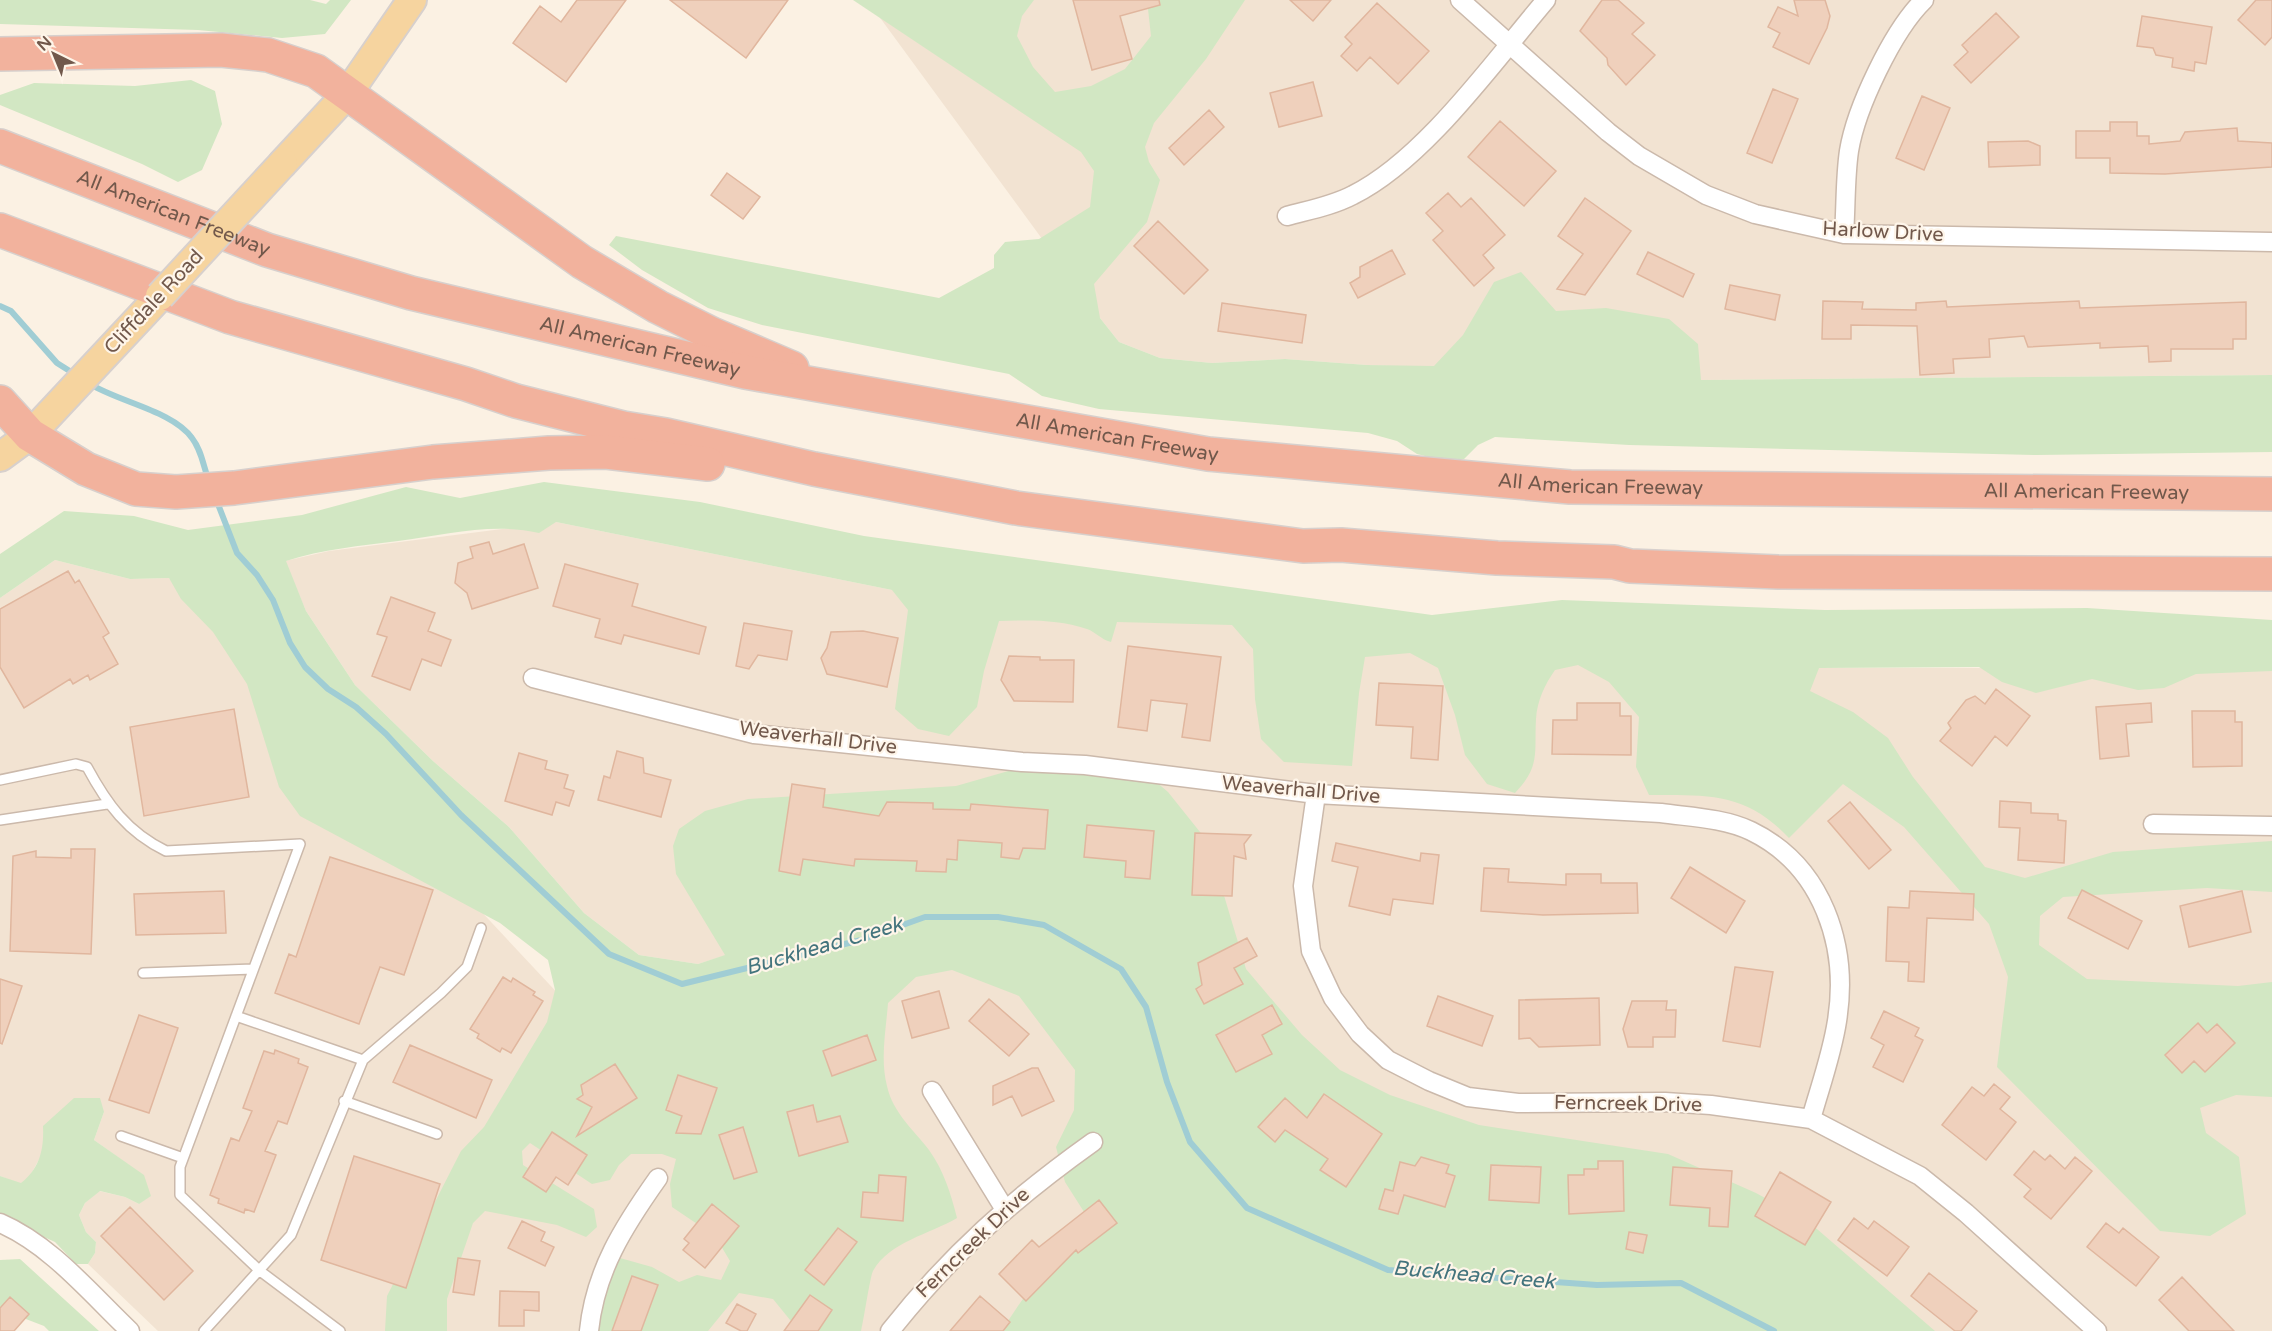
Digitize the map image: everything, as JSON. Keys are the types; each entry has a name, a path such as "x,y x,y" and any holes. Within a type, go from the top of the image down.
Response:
{"highway":[{"path":"0,54 221,50 268,55 316,71 449,169 582,262 685,320 837,390"},
{"name":"All American Freeway","path":"0,146 267,250 411,293 745,372 1208,454 1570,487 2272,494"},
{"path":"0,230 230,317 466,384 516,401 624,428 666,435 814,469 1016,508 1304,546 1341,545 1497,558 1778,572 2272,574"},
{"path":"0,402 30,435 110,481 136,489 176,492 433,462 579,451 743,468 814,469"}],"main road":[{"name":"Cliffdale Road","path":"0,457 30,435 348,93 412,0"}],"street":[{"name":"Harlow Drive","path":"1460,0 1608,132 1639,156 1683,183 1755,214 1845,234 2272,242"},
{"path":"1287,216 1352,196 1396,168 1433,132 1546,0"},
{"path":"1845,234 1850,150 1874,76 1913,11 1924,0"},
{"name":"Weaverhall Drive","path":"533,678 754,734 1022,762 1085,765 1316,794 1661,813 1710,820 1750,830 1784,852 1803,871 1826,908 1837,942 1840,979 1837,1022 1811,1119"},
{"name":"Ferncreek Drive","path":"1316,794 1303,886 1311,951 1333,998 1360,1034 1388,1060 1468,1096 1518,1103 1665,1102 1711,1105 1811,1119 1920,1176 1966,1213 2097,1331"},
{"path":"2153,824 2272,826"},
{"path":"932,1091 1004,1208"},
{"name":"Ferncreek Drive","path":"890,1331 948,1263 1004,1208 1093,1142"},
{"path":"589,1331 596,1288 605,1264 622,1229 658,1178"},
{"path":"0,1223 31,1240 52,1256 130,1331"}],"lane":[{"path":"0,780 76,764 87,767 107,804 148,842 166,851 300,844 183,1158 180,1167 180,1195 260,1271 340,1331"},
{"path":"0,820 107,804"},
{"path":"204,1331 291,1235 344,1101 363,1060 441,993 467,967 482,928"},
{"path":"143,973 253,969"},
{"path":"236,1016 363,1060"},
{"path":"344,1101 437,1134"},
{"path":"121,1136 183,1158"}],"shaded area":[{"path":"867,0 2272,0 2272,375 1700,380 1367,365 1285,359 1212,363 1160,358 1119,342"},
{"path":"556,522 892,590 1819,668 2272,668 2272,1331 1866,1331 1509,1231 1062,878 765,943 698,964 639,955 584,913 509,827 433,761 355,685 306,611 285,561 329,551"},
{"path":"55,560 130,579 169,578 579,1016 909,950 1057,996 1421,1331 158,1331 88,1264 95,1253 96,1242 86,1232 79,1215 85,1203 99,1191 125,1197 139,1204 143,1175 94,1140 104,1112 44,1150 30,1176 21,1184 0,1176 0,598"}],"green space":[{"path":"0,0 310,0 326,4 330,0 351,0 325,34 282,38 198,30 0,24"},
{"path":"853,0 1034,0 1022,16 1017,36 1033,67 1055,92 1091,86 1125,69 1151,36 1147,0 1245,0 1206,59 1154,123 1145,147 1149,162 1160,180 1147,222 1094,284 1100,318 1119,342 1160,358 1212,363 1285,359 1367,365 1434,366 1463,335 1494,282 1521,272 1556,311 1606,308 1669,319 1698,344 1701,380 2272,375 2272,452 2036,455 1629,445 1495,437 1478,445 1464,459 1441,460 1417,454 1397,441 1368,433 1099,409 1042,396 1009,374 762,325 708,308 642,270 609,245 616,236 939,298 994,268 994,255 1005,242 1039,239 1090,207 1094,171 1081,152"},
{"path":"191,80 215,91 222,124 202,170 178,182 142,164 0,105 0,95 34,83 135,86"},
{"path":"544,482 700,502 864,536 1432,615 1562,600 1825,610 2087,608 2272,620 2272,671 2196,674 2164,688 2138,690 2092,679 2036,693 2002,682 1979,667 1819,668 1810,691 1853,712 1888,738 1913,777 1985,867 2025,878 2113,852 2272,841 2272,892 2207,888 2063,897 2040,916 2039,945 2087,979 2238,986 2272,982 2272,1097 2236,1095 2200,1108 2206,1133 2239,1157 2246,1214 2210,1236 2160,1231 1997,1067 2008,977 1989,924 1904,827 1843,784 1789,838 1757,812 1725,799 1690,795 1649,795 1636,767 1639,717 1609,682 1578,665 1555,670 1545,687 1537,712 1533,766 1515,793 1487,784 1465,755 1455,715 1438,668 1410,653 1365,657 1352,766 1284,762 1261,739 1255,699 1253,649 1232,625 1117,622 1111,642 1087,629 1065,623 1032,620 999,621 984,671 977,707 949,736 918,729 895,709 908,610 892,590 556,522 539,533 487,529 328,551 286,561 306,611 355,685 433,761 509,827 584,913 639,955 698,964 725,955 676,874 673,846 679,829 705,811 748,799 956,786 1058,757 1148,775 1168,792 1208,842 1246,969 1302,1035 1340,1070 1390,1095 1479,1125 1668,1154 1756,1193 1810,1223 1935,1331 1002,1331 1043,1274 1093,1226 1065,1182 1056,1147 1074,1110 1075,1070 1019,996 952,970 916,977 888,1003 884,1065 890,1096 904,1120 939,1166 957,1218 899,1246 880,1261 873,1271 861,1331 799,1331 773,1299 739,1293 708,1331 598,1331 607,1274 620,1258 652,1267 679,1282 697,1275 721,1280 730,1261 715,1236 672,1207 670,1184 676,1159 662,1154 631,1154 619,1165 610,1180 592,1184 530,1143 522,1151 523,1165 594,1209 597,1227 586,1237 557,1225 485,1211 473,1223 447,1299 447,1331 385,1331 387,1296 461,1151 484,1127 547,1022 555,990 548,960 500,923 300,816 279,787 247,684 213,632 181,599 169,578 130,579 55,560 0,598 0,554 64,511 134,516 188,530 302,515 406,487 460,498"},
{"path":"74,1098 100,1098 104,1112 94,1140 144,1175 151,1196 139,1204 125,1197 100,1191 85,1203 79,1215 86,1232 96,1242 95,1253 88,1264 76,1264 55,1242 0,1217 0,1176 21,1183 33,1171 40,1158 43,1126"},
{"path":"20,1259 99,1331 49,1331 44,1326 0,1309 0,1260"}],"building":[{"path":"577,0 626,0 566,82 513,43 540,6 561,22"},
{"path":"670,0 788,0 746,58"},
{"path":"1073,0 1159,0 1160,5 1120,16 1132,59 1092,70"},
{"path":"1290,0 1331,0 1313,21"},
{"path":"1602,0 1618,0 1644,23 1632,34 1655,55 1626,85 1608,65 1607,58 1580,31"},
{"path":"1794,0 1825,0 1830,16 1827,28 1809,64 1773,47 1780,33 1768,27 1778,7 1798,16"},
{"path":"2256,0 2272,0 2272,37 2265,45 2238,20"},
{"path":"1377,3 1429,51 1398,84 1370,57 1357,71 1341,56 1352,44 1345,37"},
{"path":"1996,13 2019,37 1971,83 1954,65 1968,52 1962,45"},
{"path":"2142,16 2212,27 2206,64 2195,62 2194,71 2172,67 2173,58 2156,55 2153,48 2137,46"},
{"path":"1313,82 1322,116 1279,127 1270,93"},
{"path":"1773,89 1798,99 1772,163 1747,153"},
{"path":"1922,96 1950,108 1924,170 1896,158"},
{"path":"1209,110 1224,127 1184,165 1169,148"},
{"path":"1500,121 1556,171 1524,206 1468,157"},
{"path":"2110,122 2137,122 2137,136 2149,136 2149,144 2180,141 2185,132 2237,128 2238,141 2272,143 2272,167 2165,174 2110,173 2110,158 2076,158 2076,131 2110,131"},
{"path":"2028,141 2040,146 2040,165 1989,167 1988,142"},
{"path":"727,173 760,197 743,219 711,195"},
{"path":"1448,193 1461,207 1471,198 1505,235 1483,255 1494,268 1474,286 1433,240 1443,231 1426,213"},
{"path":"1585,198 1631,231 1585,295 1557,289 1583,254 1558,236"},
{"path":"1158,221 1208,270 1184,294 1134,246"},
{"path":"1392,250 1405,274 1358,298 1350,283 1360,277 1360,267"},
{"path":"1648,252 1694,274 1683,297 1637,274"},
{"path":"1730,285 1780,295 1775,320 1725,309"},
{"path":"1823,301 1863,302 1862,309 1916,310 1916,303 1946,301 1947,307 2079,301 2080,308 2246,302 2246,339 2233,339 2233,349 2171,349 2171,361 2149,362 2148,346 2100,348 2100,343 2028,347 2024,336 1989,339 1990,357 1953,359 1954,373 1920,375 1917,326 1851,325 1851,339 1822,339"},
{"path":"1222,303 1306,315 1302,343 1218,331"},
{"path":"489,542 493,554 524,544 538,588 472,609 467,593 455,583 458,563 473,558 470,547"},
{"path":"565,564 638,584 632,606 706,627 699,654 624,635 621,644 595,637 600,619 553,606"},
{"path":"68,571 75,583 79,580 109,633 103,637 118,664 90,680 88,675 73,684 70,679 24,708 0,667 0,609"},
{"path":"391,597 435,613 428,631 451,640 441,666 422,659 410,690 372,676 387,637 377,634"},
{"path":"744,623 792,631 787,660 758,655 749,669 736,666"},
{"path":"863,631 898,638 887,687 827,674 821,658 827,648 831,632"},
{"path":"1128,646 1221,657 1210,741 1182,737 1187,704 1151,700 1147,731 1118,727"},
{"path":"1009,656 1040,657 1040,660 1074,660 1073,702 1014,701 1001,680"},
{"path":"1379,683 1443,686 1438,760 1411,758 1413,727 1376,725"},
{"path":"1996,689 2030,716 2007,746 1995,736 1972,766 1940,741 1951,728 1948,723 1966,700 1975,696 1985,704"},
{"path":"1577,703 1620,703 1620,716 1631,716 1631,755 1552,754 1553,720 1577,720"},
{"path":"2151,703 2152,722 2126,724 2129,756 2100,759 2096,707"},
{"path":"234,709 249,797 144,816 130,727"},
{"path":"2192,711 2235,711 2235,722 2242,722 2242,766 2193,767"},
{"path":"617,751 643,758 644,773 671,780 661,817 598,800 604,776 610,778"},
{"path":"519,753 547,761 545,769 568,775 564,788 574,791 569,806 556,802 552,815 505,801"},
{"path":"792,784 825,789 823,807 879,816 887,802 933,803 933,809 970,810 971,804 1048,810 1045,849 1023,848 1019,859 1001,857 1002,843 958,840 957,860 947,859 946,872 916,871 917,861 855,859 854,866 803,859 800,875 779,871"},
{"path":"2000,801 2031,803 2031,813 2058,814 2058,820 2066,821 2064,863 2018,860 2020,828 1999,827"},
{"path":"1850,802 1891,850 1869,869 1828,821"},
{"path":"1087,825 1154,831 1150,879 1125,877 1126,861 1084,857"},
{"path":"1195,833 1251,835 1244,844 1246,859 1234,856 1232,896 1192,895"},
{"path":"1336,843 1420,861 1421,853 1439,855 1433,904 1393,899 1390,915 1349,906 1358,867 1332,861"},
{"path":"71,849 95,849 91,954 10,951 13,856 36,851 36,857 71,858"},
{"path":"330,857 433,890 404,975 380,967 359,1024 275,993 289,954 296,957"},
{"path":"1690,867 1745,901 1726,933 1671,898"},
{"path":"1484,868 1509,869 1508,882 1566,885 1566,874 1601,874 1601,883 1637,883 1638,913 1543,915 1481,911"},
{"path":"2082,890 2142,921 2128,949 2068,918"},
{"path":"224,891 226,933 136,935 134,894"},
{"path":"1910,891 1974,894 1973,920 1927,918 1924,982 1908,981 1909,962 1886,961 1888,907 1909,908"},
{"path":"2242,891 2251,932 2189,947 2180,906"},
{"path":"1247,938 1257,956 1234,968 1243,984 1204,1004 1196,989 1202,985 1198,963"},
{"path":"1735,967 1773,972 1760,1047 1723,1041"},
{"path":"503,977 511,982 513,978 535,992 533,995 543,1001 511,1053 502,1048 500,1052 477,1038 479,1034 470,1029"},
{"path":"0,979 22,986 2,1044 0,1043"},
{"path":"939,991 949,1028 912,1038 902,1001"},
{"path":"1438,996 1493,1016 1482,1046 1427,1026"},
{"path":"1599,998 1600,1045 1539,1047 1530,1038 1519,1039 1519,1000"},
{"path":"989,999 1029,1034 1009,1056 969,1021"},
{"path":"1632,1001 1667,1001 1666,1010 1676,1010 1675,1037 1653,1037 1653,1047 1628,1047 1623,1029"},
{"path":"1272,1005 1282,1024 1262,1035 1272,1054 1236,1072 1216,1035"},
{"path":"1884,1011 1919,1028 1915,1036 1923,1040 1903,1082 1873,1067 1884,1045 1871,1038"},
{"path":"139,1015 178,1028 149,1113 109,1100"},
{"path":"2198,1023 2207,1033 2217,1024 2235,1043 2205,1072 2194,1061 2182,1073 2165,1055"},
{"path":"867,1035 876,1060 832,1076 823,1051"},
{"path":"410,1045 492,1080 476,1118 393,1082"},
{"path":"275,1050 299,1059 298,1063 308,1067 287,1124 278,1121 265,1151 276,1155 254,1212 245,1209 244,1213 218,1203 219,1199 210,1195 231,1138 239,1141 252,1111 243,1108 264,1051 274,1054"},
{"path":"615,1064 637,1098 577,1136 592,1107 577,1099 583,1095 581,1085"},
{"path":"1032,1068 1038,1068 1054,1101 1022,1116 1012,1096 993,1105 993,1086"},
{"path":"678,1075 717,1088 701,1134 676,1133 682,1116 666,1110"},
{"path":"1994,1084 2010,1097 2000,1109 2016,1122 1986,1160 1942,1125 1972,1087 1984,1096"},
{"path":"1324,1094 1382,1134 1346,1187 1320,1170 1328,1159 1285,1130 1275,1142 1258,1127 1285,1098 1307,1118"},
{"path":"813,1105 817,1122 840,1116 848,1142 799,1156 787,1112"},
{"path":"743,1127 757,1172 734,1179 719,1135"},
{"path":"552,1132 587,1155 568,1185 556,1177 546,1192 523,1177"},
{"path":"2034,1151 2045,1160 2050,1155 2065,1169 2075,1157 2092,1171 2051,1219 2024,1197 2031,1189 2014,1175"},
{"path":"354,1156 440,1184 406,1288 321,1260"},
{"path":"1421,1157 1449,1165 1446,1173 1455,1176 1445,1207 1404,1195 1398,1214 1379,1209 1385,1189 1393,1191 1400,1162 1415,1166"},
{"path":"1598,1161 1623,1161 1624,1211 1569,1214 1568,1175 1584,1175 1584,1169 1598,1169"},
{"path":"1491,1165 1541,1167 1539,1203 1489,1200"},
{"path":"1673,1167 1732,1171 1728,1227 1709,1226 1710,1208 1670,1205"},
{"path":"1780,1172 1831,1202 1805,1245 1755,1216"},
{"path":"879,1175 906,1177 903,1221 861,1217 863,1192 878,1193"},
{"path":"1099,1200 1117,1223 1078,1253 1076,1250 1026,1301 999,1274 1032,1240 1039,1247"},
{"path":"712,1204 739,1226 705,1268 683,1250 689,1243 684,1239"},
{"path":"130,1207 193,1271 164,1300 101,1236"},
{"path":"1854,1218 1868,1229 1874,1221 1909,1247 1887,1276 1838,1240"},
{"path":"522,1221 545,1232 541,1241 554,1247 545,1266 508,1248"},
{"path":"2106,1223 2119,1233 2123,1228 2159,1257 2136,1286 2087,1247"},
{"path":"838,1228 857,1242 824,1285 805,1270"},
{"path":"1629,1232 1647,1235 1643,1253 1626,1249"},
{"path":"458,1258 480,1261 474,1295 453,1292"},
{"path":"1929,1273 1977,1311 1961,1331 1955,1331 1911,1296"},
{"path":"632,1276 658,1285 641,1331 612,1331"},
{"path":"2182,1277 2234,1331 2189,1331 2159,1300"},
{"path":"500,1291 539,1292 539,1311 524,1310 524,1326 499,1326"},
{"path":"810,1295 832,1310 818,1331 784,1331"},
{"path":"980,1296 1010,1322 1003,1331 950,1331"},
{"path":"10,1297 29,1314 14,1331 0,1331 0,1308"},
{"path":"737,1304 756,1314 747,1331 741,1331 726,1323"}],"waterway":[{"name":"Buckhead Creek","path":"0,306 11,311 57,363 76,375"},
{"name":"Buckhead Creek","path":"90,384 159,414 183,429 198,448 209,481"},
{"name":"Buckhead Creek","path":"216,499 237,553 257,575 273,600 290,643 305,667 328,689 356,707 386,734 461,815 609,954 682,984 861,940 925,917 998,917 1044,925 1121,969 1146,1007 1167,1082 1190,1142 1247,1208 1388,1270 1597,1285 1681,1283 1774,1331"}]}
